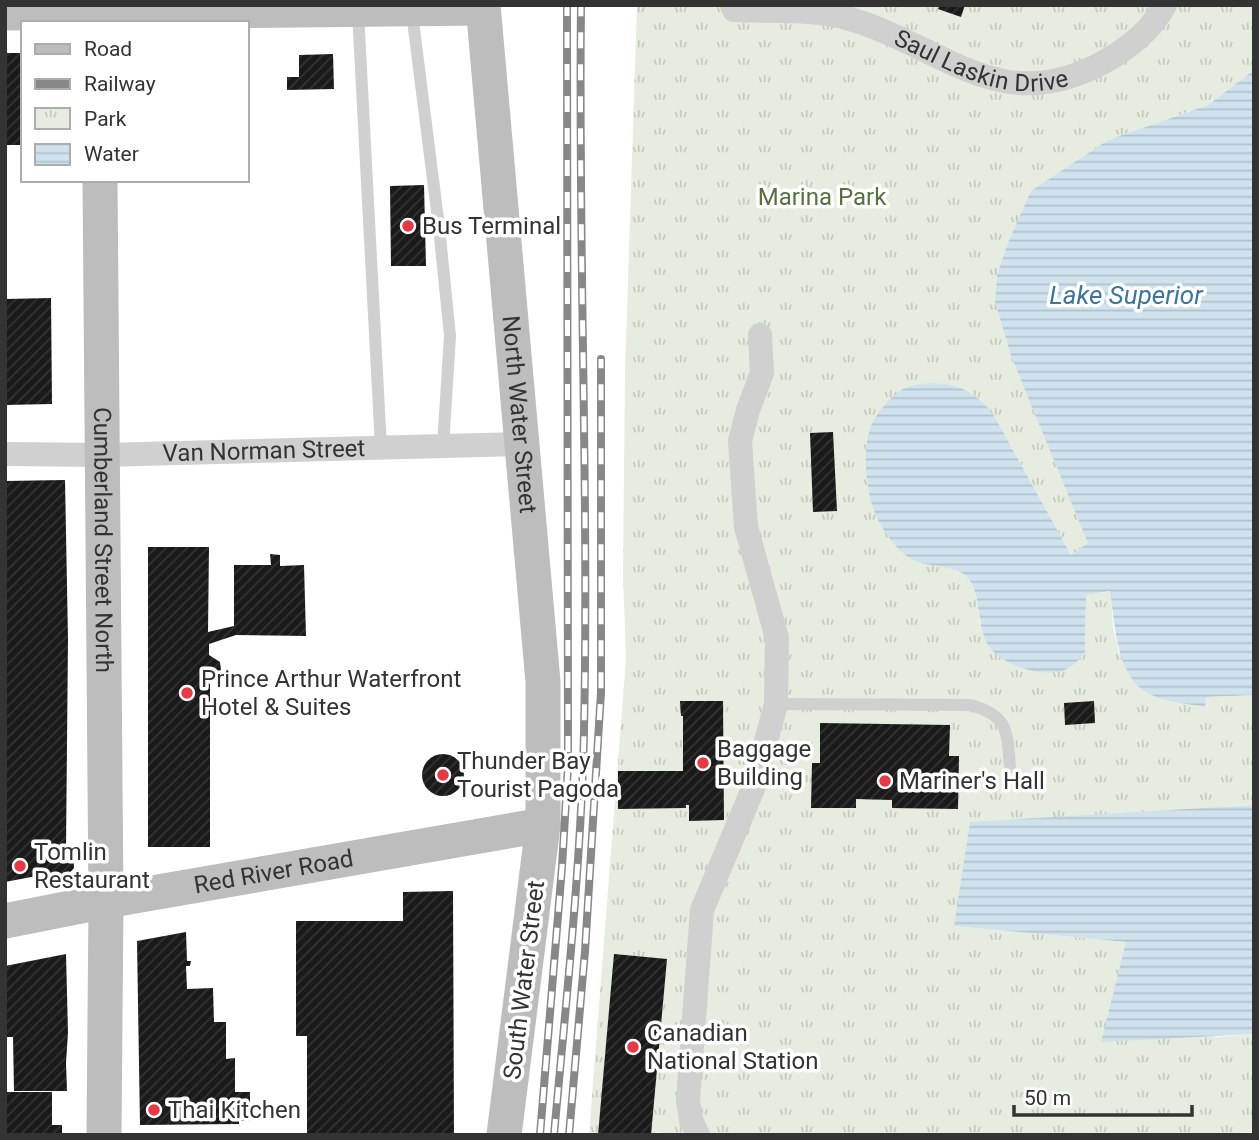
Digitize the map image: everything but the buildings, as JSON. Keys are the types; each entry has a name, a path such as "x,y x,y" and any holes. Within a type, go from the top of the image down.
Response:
{"main road":[{"path":"5,13 483,7"},
{"name":"North Water Street","path":"483,7 543,682 543,825"},
{"name":"Cumberland Street North","path":"100,182 106,901 104,1135"},
{"name":"Red River Road","path":"5,921 543,825"},
{"name":"South Water Street","path":"505,1135 543,825"}],"street":[{"name":"Saul Laskin Drive","path":"733,8 847,18 882,29 978,74 1015,85 1040,84 1069,78 1100,64 1130,48 1152,25 1165,5"},
{"path":"698,1135 691,1120 688,1100 702,910 753,789 776,704 777,638 746,527 740,441 762,373 760,335"},
{"name":"Van Norman Street","path":"5,454 103,455 522,444"}],"lane":[{"path":"358,9 381,449"},
{"path":"412,9 450,336 443,446"},
{"path":"776,704 971,705 990,710 997,716 1007,739 1010,767"}],"green space":[{"name":"Marina Park","path":"637,5 1254,5 1254,70 1208,105 1108,140 1032,191 1007,245 997,275 995,302 1011,356 1089,543 1071,555 996,419 981,400 968,391 914,560 956,570 969,579 976,595 980,624 1085,652 1086,595 1111,591 1113,626 1119,653 1205,706 1206,697 1254,695 1254,805 1228,806 954,926 1126,942 1216,1037 1254,1034 1254,1132 1200,1135 680,1135 656,1132 655,1135 589,1135 626,658 623,577 625,372"}],"water":[{"name":"Lake Superior","path":"1254,70 1254,695 1206,697 1205,707 1167,700 1146,692 1128,673 1122,660 1110,591 1086,595 1085,652 1072,666 1061,671 1039,672 1015,665 995,653 985,639 975,592 968,578 954,570 915,561 897,547 882,527 872,503 867,477 866,449 872,425 879,412 893,397 912,386 942,384 971,393 984,403 996,419 1071,555 1088,543 1011,356 995,302 997,275 1007,245 1031,191 1108,140 1208,105"},
{"path":"1254,805 1254,1034 1101,1042 1126,942 954,926 970,822"}],"railway":[{"path":"540,1135 568,766 567,5"},
{"path":"554,1135 576,884 584,732 581,5"},
{"path":"569,1135 585,951 601,692 601,359"}],"place":[{"name":"Bus Terminal","path":"408,226"},
{"name":"Prince Arthur Waterfront Hotel & Suites","path":"187,693"},
{"name":"Baggage Building","path":"703,763"},
{"name":"Thunder Bay Tourist Pagoda","path":"443,775"},
{"name":"Mariner's Hall","path":"885,781"},
{"name":"Tomlin Restaurant","path":"20,866"},
{"name":"Canadian National Station","path":"633,1047"},
{"name":"Thai Kitchen","path":"154,1110"}]}
